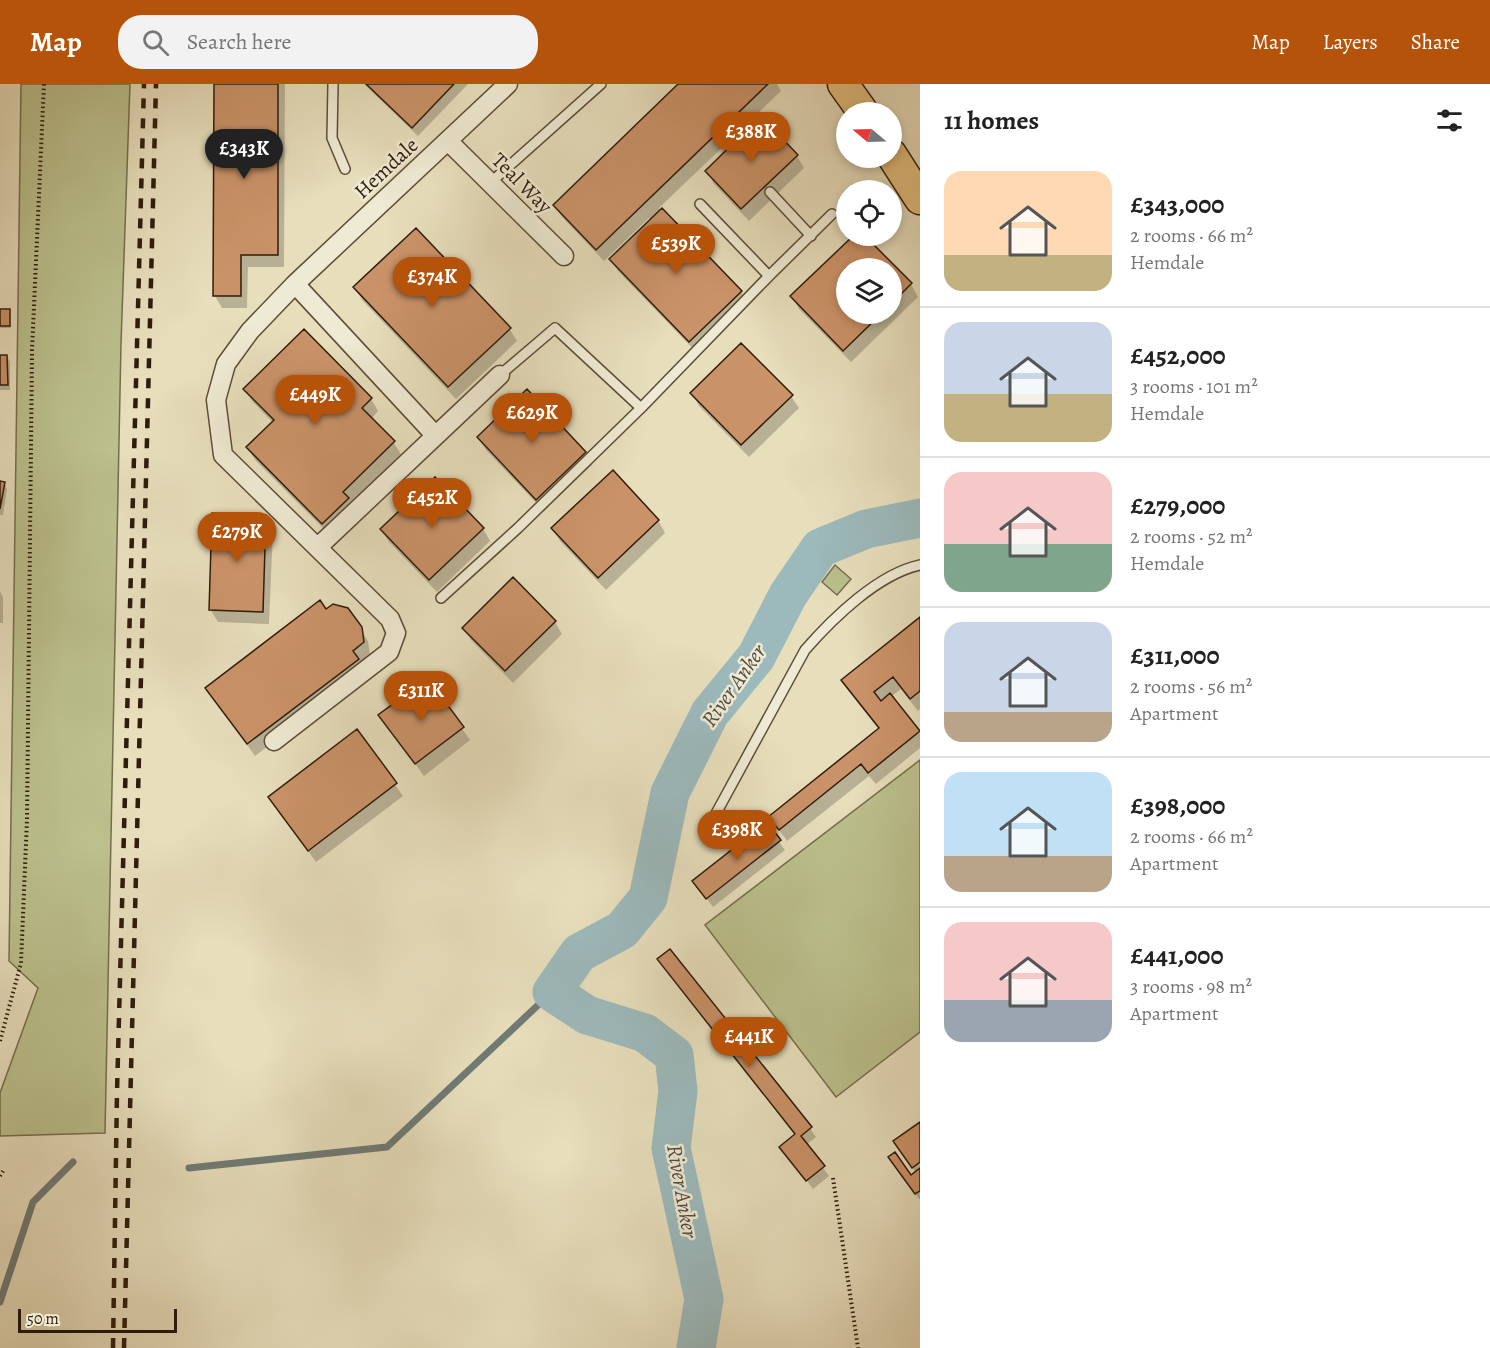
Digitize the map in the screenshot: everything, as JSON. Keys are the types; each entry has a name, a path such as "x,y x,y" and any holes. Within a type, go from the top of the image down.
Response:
{"main road":[{"path":"843,84 856,102"},
{"path":"900,168 920,199"}],"street":[{"name":"Hemdale","path":"274,741 389,652 396,633 390,619 223,455 216,400 226,364 250,331 295,284 508,84"},
{"name":"Teal Way","path":"448,141 564,256"},
{"path":"295,284 435,435"},
{"path":"318,547 500,375"}],"lane":[{"path":"333,84 332,138 345,169"},
{"path":"490,183 601,84"},
{"path":"771,192 811,236"},
{"path":"699,204 769,276"},
{"path":"441,598 518,528 641,408 832,214"},
{"path":"500,375 555,328 641,408"},
{"path":"713,819 805,650 824,628 875,586 907,568 920,565"}],"path":[{"path":"0,1041 21,963 27,819 32,350 44,84"},
{"path":"0,1176 3,1171"},
{"path":"833,1178 858,1348"}],"green space":[{"path":"21,84 130,84 121,343 105,1133 0,1136 0,1093 38,988 9,961"},
{"path":"835,565 851,579 837,595 822,582"},
{"path":"920,760 920,1032 836,1097 705,925"}],"building":[{"path":"214,84 278,84 278,255 241,255 241,296 213,296"},
{"path":"366,84 454,84 412,128"},
{"path":"678,84 768,84 596,250 553,205"},
{"path":"761,116 798,155 741,209 705,171"},
{"path":"662,208 742,291 689,342 609,259"},
{"path":"416,228 511,328 448,387 353,287"},
{"path":"842,246 875,246 887,258 836,258 836,324 871,324 843,351 790,296"},
{"path":"902,273 912,283 902,293"},
{"path":"0,309 10,309 10,326 0,326"},
{"path":"304,329 372,398 362,408 395,441 343,492 349,498 322,524 246,447 274,420 243,389"},
{"path":"741,343 793,395 741,445 690,393"},
{"path":"0,355 7,355 8,385 0,385"},
{"path":"527,389 586,452 536,500 477,437"},
{"path":"613,470 659,520 598,578 551,528"},
{"path":"435,477 484,528 429,580 380,529"},
{"path":"0,481 5,482 0,509"},
{"path":"212,513 266,515 263,612 209,610"},
{"path":"513,577 556,621 505,671 462,628"},
{"path":"320,600 326,609 333,604 348,608 362,627 364,642 353,651 359,659 247,744 205,688"},
{"path":"920,617 920,691 910,699 893,677 874,692 881,701 890,693 920,731 868,773 861,764 779,830 768,817 879,728 841,680"},
{"path":"432,684 464,727 415,764 378,715 412,690 417,696"},
{"path":"357,729 397,783 308,851 268,797"},
{"path":"767,822 781,840 706,899 692,881"},
{"path":"670,949 812,1127 801,1136 825,1166 806,1181 779,1147 795,1134 657,959"},
{"path":"920,1122 920,1162 912,1168 893,1141"},
{"path":"895,1152 911,1175 920,1168 920,1191 915,1194 888,1157"}],"waterway":[{"name":"River Anker","path":"696,1348 704,1299 671,1148 678,1091 674,1055 645,1033 587,1015 552,992 579,953 622,930 648,898 670,793 710,713 756,657 788,595 820,548 866,529 920,518"},
{"path":"189,1168 387,1147 552,992"},
{"path":"0,1302 33,1202 73,1162"}],"railway":[{"path":"113,1348 117,1092 144,84"},
{"path":"124,1348 156,84"}]}
